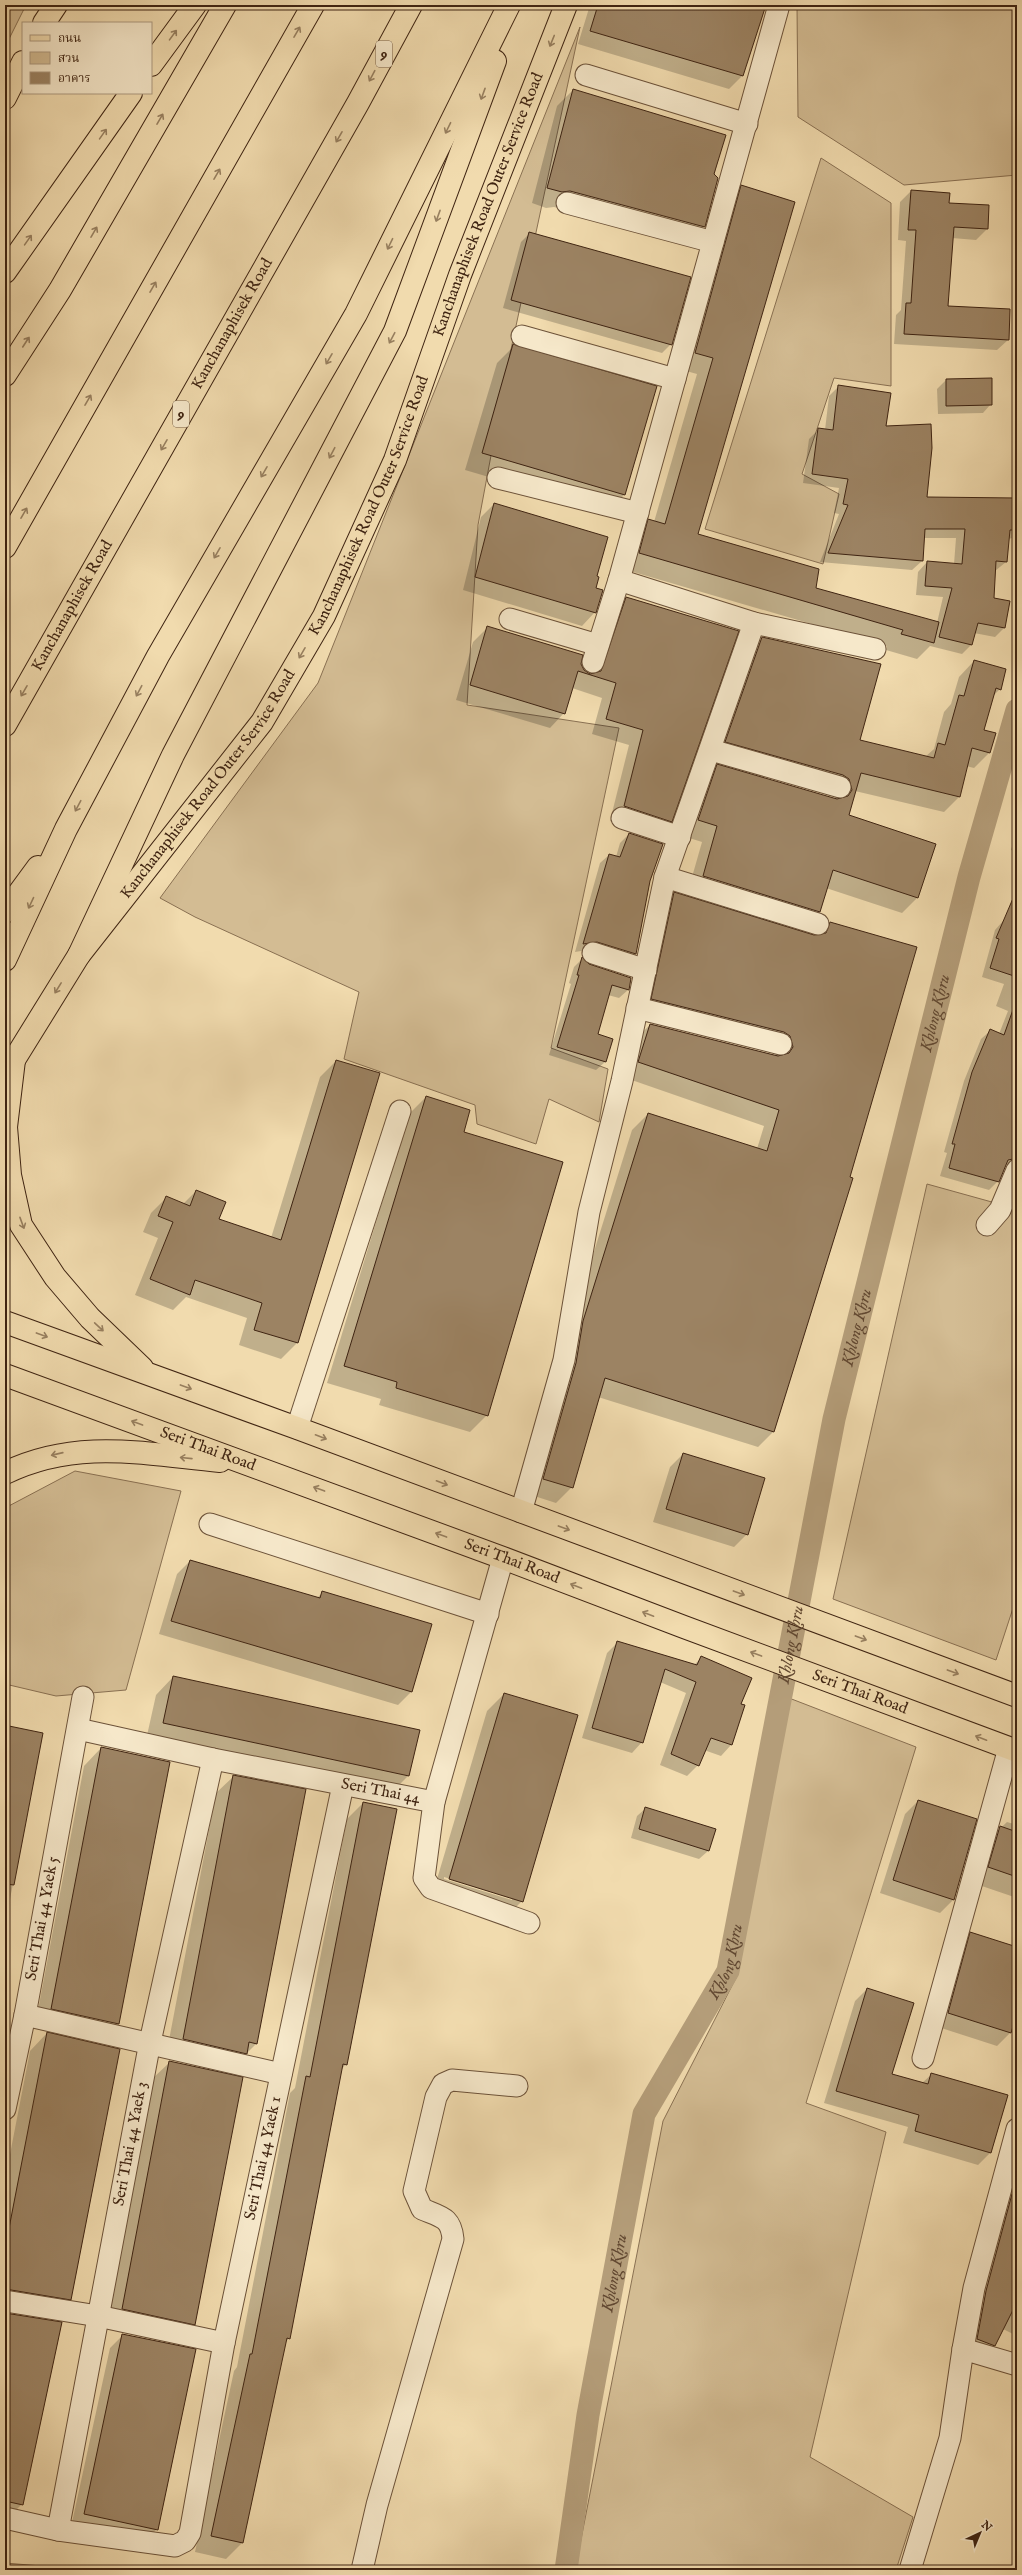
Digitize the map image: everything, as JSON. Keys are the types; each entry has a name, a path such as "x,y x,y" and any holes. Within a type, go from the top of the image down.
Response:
{"main road":[{"path":"45,22 56,5"},
{"path":"152,64 195,5"},
{"path":"5,375 60,290 225,5"},
{"path":"5,547 313,5"},
{"name":"Kanchanaphisek Road","path":"5,725 358,103 411,5"},
{"path":"5,960 66,829 158,656 356,314 509,5"},
{"path":"149,1374 90,1318 55,1277 21,1225 10,1175 6,1127 10,1066 79,955 173,756 395,331 516,5"},
{"name":"Kanchanaphisek Road Outer Service Road","path":"79,955 262,722 324,616 395,460 460,275 566,5"},
{"path":"5,98 22,64"},
{"path":"5,272 131,94"},
{"path":"5,912 66,829"},
{"path":"5,1322 297,1428 1017,1696"},
{"name":"Seri Thai Road","path":"5,1375 503,1558 684,1628 898,1706 1013,1750"},
{"path":"5,1472 29,1461 70,1451 119,1451 253,1465"}],"street":[{"path":"510,620 596,653 638,513 779,5"},
{"path":"586,74 747,124"},
{"path":"567,203 713,242"},
{"path":"522,336 675,379"},
{"path":"498,478 638,513"},
{"path":"619,580 754,623 875,649"},
{"path":"521,1512 564,1360 589,1212 638,1008 665,877 711,750 754,623"},
{"path":"711,750 840,786"},
{"path":"622,818 680,837"},
{"path":"665,877 818,924"},
{"path":"593,954 646,970"},
{"path":"638,1008 781,1044"},
{"path":"297,1428 400,1111"},
{"path":"988,1225 1000,1210 1017,1170"},
{"path":"210,1524 488,1614"},
{"name":"Seri Thai 44","path":"78,1729 343,1786 434,1802 503,1558"},
{"name":"Seri Thai 44 Yaek 5","path":"5,2109 25,2016 83,1697"},
{"path":"923,2058 1013,1750"},
{"name":"Seri Thai 44 Yaek 3","path":"58,2530 150,2042 213,1759"},
{"name":"Seri Thai 44 Yaek 1","path":"58,2530 175,2546 185,2541 190,2533 224,2343 343,1786"},
{"path":"434,1802 424,1878 431,1888 529,1923"},
{"path":"25,2016 150,2042 281,2074"},
{"path":"362,2570 377,2505 453,2239 452,2228 447,2220 422,2209 414,2191 436,2097 443,2084 452,2080 517,2086"},
{"path":"910,2570 950,2438 963,2349 974,2288 1017,2129"},
{"path":"5,2301 98,2316 224,2343"},
{"path":"963,2349 1017,2365"},
{"path":"5,2518 58,2530"}],"green space":[{"path":"5,5 26,5 5,47"},
{"path":"797,5 1017,5 1017,175 904,185 798,117"},
{"path":"580,27 510,354 478,525 467,705 619,728 551,1048 608,1069 599,1122 549,1099 536,1144 477,1124 475,1105 344,1059 359,992 195,917 160,898 318,683"},
{"path":"821,158 891,203 891,386 834,378 802,474 839,494 823,564 705,529"},
{"path":"927,1184 1017,1209 1017,1596 996,1660 833,1599"},
{"path":"75,1471 181,1491 126,1690 56,1696 5,1684 5,1508"},
{"path":"789,1698 916,1747 806,2103 886,2132 810,2457 913,2517 896,2570 575,2570 663,2121 738,1974"},
{"path":"5,2563 89,2570 5,2570"}],"building":[{"path":"598,5 766,5 743,76 590,31"},
{"path":"573,89 726,135 714,174 718,178 705,227 570,191 562,192 547,188"},
{"path":"741,185 795,202 698,534 819,569 816,588 939,622 934,643 901,634 903,630 639,553 648,519 665,524 713,358 695,353"},
{"path":"911,190 950,193 949,203 989,205 988,229 954,227 948,306 1010,309 1009,340 904,334 906,303 911,303 916,230 908,230"},
{"path":"529,232 691,277 672,345 511,300"},
{"path":"513,344 657,386 625,495 482,453"},
{"path":"992,378 992,405 946,406 946,379"},
{"path":"838,385 891,393 886,426 931,424 932,448 927,497 1017,498 1017,530 1010,530 1007,562 996,561 994,598 1010,601 1005,628 978,623 972,645 939,637 952,588 925,586 927,561 962,564 965,529 925,529 923,561 828,553 848,505 843,504 848,479 812,474 818,428 833,430"},
{"path":"494,503 608,537 597,576 599,577 596,588 603,590 596,613 475,577"},
{"path":"626,597 739,631 672,822 624,806 643,730 606,719 616,683 578,671 565,714 470,685 487,626 583,655 581,664 584,670 590,674 601,671"},
{"path":"762,637 881,664 860,740 934,758 938,743 945,745 959,695 964,696 974,660 1006,669 1001,690 996,688 984,730 996,733 990,753 972,748 960,797 861,773 849,815 936,844 918,898 833,870 820,912 703,876 717,826 698,820 717,764 837,799 848,796 852,790 849,779 843,775 725,742"},
{"path":"629,833 663,844 650,881 636,954 597,942 583,944 609,854 620,857"},
{"path":"674,892 814,935 826,933 830,922 917,947 850,1177 853,1178 774,1432 605,1378 573,1488 543,1479 576,1363 583,1321 648,1113 767,1151 779,1110 638,1062 650,1024 778,1056 789,1053 793,1047 790,1036 784,1032 651,999"},
{"path":"1014,896 1017,896 1017,977 990,968 999,939 996,938"},
{"path":"582,957 589,964 631,978 629,990 612,985 598,1034 613,1039 606,1062 557,1047 579,975 577,975"},
{"path":"1015,1004 1017,1146 1013,1159 1008,1160 999,1182 949,1168 955,1144 952,1144 972,1072 990,1029 1004,1035"},
{"path":"336,1060 380,1073 298,1343 254,1330 262,1303 195,1280 190,1295 150,1279 173,1222 158,1216 166,1196 190,1206 196,1190 226,1202 219,1219 281,1240"},
{"path":"426,1096 470,1110 464,1132 563,1162 488,1416 396,1388 397,1382 344,1366"},
{"path":"683,1453 765,1478 748,1535 666,1509"},
{"path":"190,1560 320,1598 322,1591 432,1624 412,1692 171,1621"},
{"path":"617,1641 697,1665 701,1656 752,1678 741,1704 745,1705 732,1745 711,1738 699,1766 671,1754 696,1682 665,1669 643,1743 592,1728"},
{"path":"173,1676 420,1730 409,1776 163,1723"},
{"path":"504,1693 578,1715 523,1902 449,1879"},
{"path":"9,1726 43,1733 14,1885 5,1884 5,1747"},
{"path":"101,1747 170,1762 119,2024 51,2009"},
{"path":"233,1775 306,1789 257,2044 249,2042 247,2054 183,2039"},
{"path":"918,1800 977,1819 954,1900 893,1880"},
{"path":"363,1802 397,1809 347,2065 343,2064 290,2339 287,2338 243,2543 211,2536 250,2354 252,2354 306,2076 310,2077"},
{"path":"645,1807 716,1829 709,1851 639,1829"},
{"path":"1000,1826 1017,1832 1017,1877 988,1867"},
{"path":"970,1932 1017,1947 1017,2013 1011,2033 948,2013"},
{"path":"867,1988 914,2003 892,2074 928,2084 931,2073 1008,2095 991,2153 915,2131 919,2115 836,2091"},
{"path":"47,2032 120,2049 71,2300 5,2289 5,2249"},
{"path":"169,2061 243,2077 195,2325 122,2309"},
{"path":"1012,2194 1017,2195 1017,2302 995,2346 977,2339 986,2291"},
{"path":"5,2313 62,2322 23,2505 5,2501"},
{"path":"122,2334 196,2349 158,2530 84,2514"}],"waterway":[{"name":"Khlong Khru","path":"566,2570 588,2415 644,2114 728,1971 834,1419 969,877 1017,710"}]}
